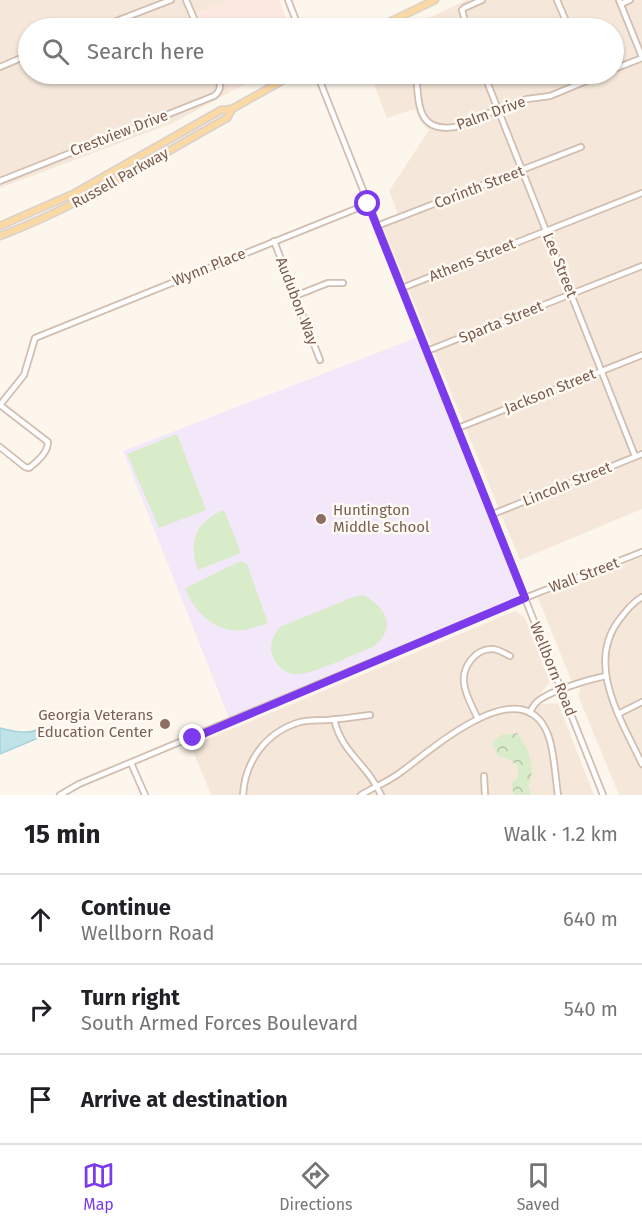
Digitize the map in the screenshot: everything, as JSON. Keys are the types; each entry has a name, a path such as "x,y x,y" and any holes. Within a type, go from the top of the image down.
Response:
{"main road":[{"path":"398,18 435,0"},
{"name":"Russell Parkway","path":"0,226 75,193 221,110 232,109 276,84"},
{"name":"Russell Parkway","path":"0,236 90,195 227,118 232,109"}],"street":[{"path":"124,18 171,0"},
{"path":"186,0 194,18"},
{"path":"288,0 295,18"},
{"path":"463,18 464,8 482,0"},
{"path":"557,0 565,18"},
{"path":"624,65 642,58 620,2 630,0"},
{"path":"0,67 18,60"},
{"name":"Crestview Drive","path":"0,181 214,96 220,92 220,84"},
{"name":"Wellborn Road","path":"321,84 603,795"},
{"name":"Palm Drive","path":"417,84 420,109 424,118 431,124 446,129 527,99 550,96 573,84"},
{"name":"Lee Street","path":"488,84 635,456"},
{"name":"Corinth Street","path":"377,226 581,147"},
{"name":"Athens Street","path":"402,288 642,193"},
{"name":"Wynn Place","path":"0,405 24,375 35,338 368,204"},
{"name":"Audubon Way","path":"274,241 320,360"},
{"name":"Sparta Street","path":"427,351 642,266"},
{"path":"295,296 328,283 343,283"},
{"name":"Jackson Street","path":"458,428 642,355"},
{"path":"0,405 48,442 48,448 29,468 0,447"},
{"name":"Lincoln Street","path":"493,514 642,454"},
{"name":"Wall Street","path":"60,795 79,784 525,598 642,552"},
{"path":"642,597 625,612 610,636 605,656 610,694 642,764"},
{"path":"478,719 465,689 466,667 476,655 490,649 510,656"},
{"path":"530,713 539,700 586,680 606,676"},
{"path":"618,714 642,702"},
{"path":"361,795 401,772 449,735 478,719 509,709 530,713 540,721 546,731 558,795"},
{"path":"243,795 246,773 255,755 265,743 286,728 299,723 370,715"},
{"path":"334,719 344,745 370,774 381,795"},
{"path":"131,763 145,795"},
{"path":"484,776 485,795"}],"shaded area":[{"path":"0,0 229,0 197,13 199,18 18,18 18,84 226,84 230,92 173,123 0,188"},
{"path":"229,0 279,0 286,18 199,18 197,13"},
{"path":"467,0 642,0 642,509 520,560 380,220 398,214 389,191 429,130 420,121 415,109 387,118 374,84 624,84 624,18 429,18"},
{"path":"226,84 245,84 230,92"},
{"name":"Huntington Middle School","path":"418,337 520,588 518,594 514,600 229,718 123,451"},
{"path":"642,557 642,795 619,795 578,695 581,687 579,680 572,682 538,598"},
{"path":"515,611 525,618 549,680 537,697 542,704 558,703 594,795 211,795 191,746"}],"green space":[{"path":"177,434 206,510 159,528 127,454"},
{"path":"224,510 241,553 198,570 194,550 196,534 206,520"},
{"path":"241,561 247,564 268,623 234,630 215,625 207,620 194,605 185,588"},
{"path":"363,595 378,606 386,618 385,633 373,647 301,674 287,672 276,663 271,645 280,627"},
{"path":"517,733 530,758 532,773 528,786 531,795 514,795 511,782 516,780 518,766 498,756 492,743 501,735"}],"water":[{"path":"0,728 20,732 39,729 45,731 43,736 0,754"}],"place":[{"name":"Huntington Middle School","path":"321,519"},
{"name":"Georgia Veterans Education Center","path":"165,724"}],"route":[{"path":"193,738 525,598 368,204"}]}
